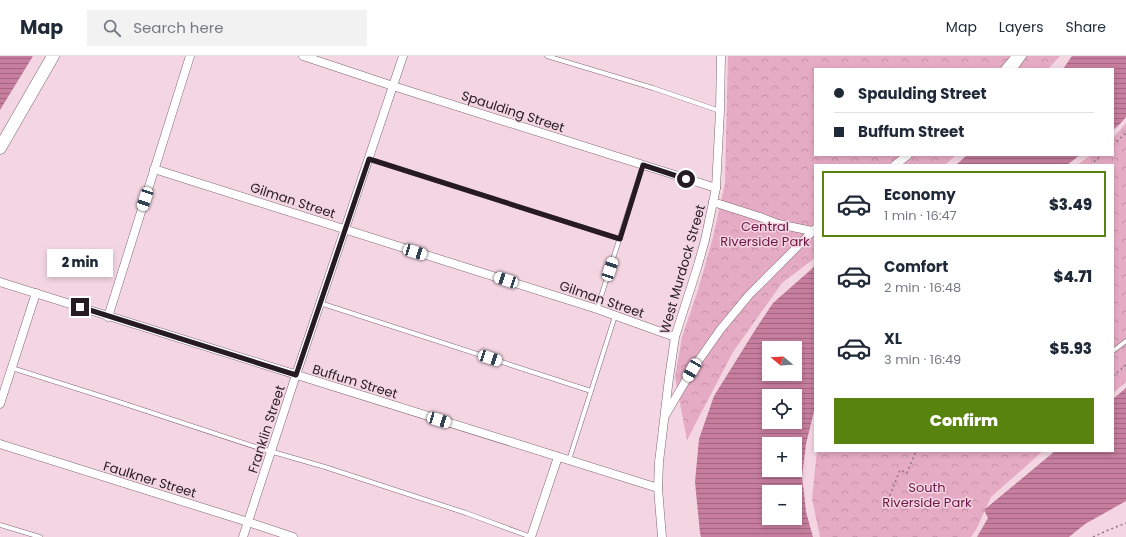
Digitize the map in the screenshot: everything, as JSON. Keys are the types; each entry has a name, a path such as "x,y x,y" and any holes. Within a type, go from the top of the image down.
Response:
{"street":[{"path":"0,148 52,56"},
{"path":"108,317 190,56"},
{"name":"Spaulding Street","path":"303,56 716,188"},
{"name":"Franklin Street","path":"243,537 403,56"},
{"name":"West Murdock Street","path":"662,537 658,488 664,417 675,337 698,265 716,188 721,56"},
{"path":"1006,68 1016,56"},
{"path":"1014,68 1022,56"},
{"path":"896,164 907,156"},
{"name":"Gilman Street","path":"154,169 616,315 675,337"},
{"path":"713,202 778,224 814,230"},
{"path":"664,417 692,370 720,330 749,295 814,230"},
{"name":"Buffum Street","path":"0,282 658,488"},
{"path":"0,404 36,293"},
{"name":"Faulkner Street","path":"0,444 293,537"},
{"path":"531,537 558,457"}],"lane":[{"path":"547,56 653,88 720,111"},
{"path":"369,159 620,239"},
{"path":"597,309 643,165"},
{"path":"320,303 591,391"},
{"path":"569,460 616,315"},
{"path":"1114,350 1126,341"},
{"path":"12,368 271,451 325,466 466,513 531,537"},
{"path":"0,525 40,537"}],"path":[{"path":"1114,144 1126,133"},
{"path":"1091,164 1101,156"},
{"path":"1114,375 1126,365"},
{"path":"886,505 900,470 907,473 916,452"},
{"path":"1093,537 1106,530 1126,523"}],"green space":[{"name":"Central Riverside Park","path":"728,56 1060,56 1049,68 814,68 814,156 955,156 946,164 814,164 814,259 782,283 733,352 687,440 675,377 682,337 698,290 713,237 725,183"},
{"path":"1126,123 1126,382 1114,392 1114,164 1078,164 1090,156 1114,156 1114,137"},
{"name":"South Riverside Park","path":"817,452 1042,452 991,497 977,528 971,537 820,537 812,499"}],"shaded area":[{"path":"0,56 33,56 0,110"},
{"path":"1072,56 1126,56 1126,117 1120,124 1114,129 1114,68 1064,68"},
{"path":"966,156 1079,156 1068,164 957,164"},
{"path":"814,267 814,411 806,444 802,476 806,512 813,537 701,537 695,482 699,439 714,396 773,303"},
{"path":"1126,388 1126,501 1085,524 1069,537 977,537 988,518 984,510 1054,452 1114,452 1114,398"}],"route":[{"path":"80,307 296,375 369,159 620,239 643,165 686,179"}]}
